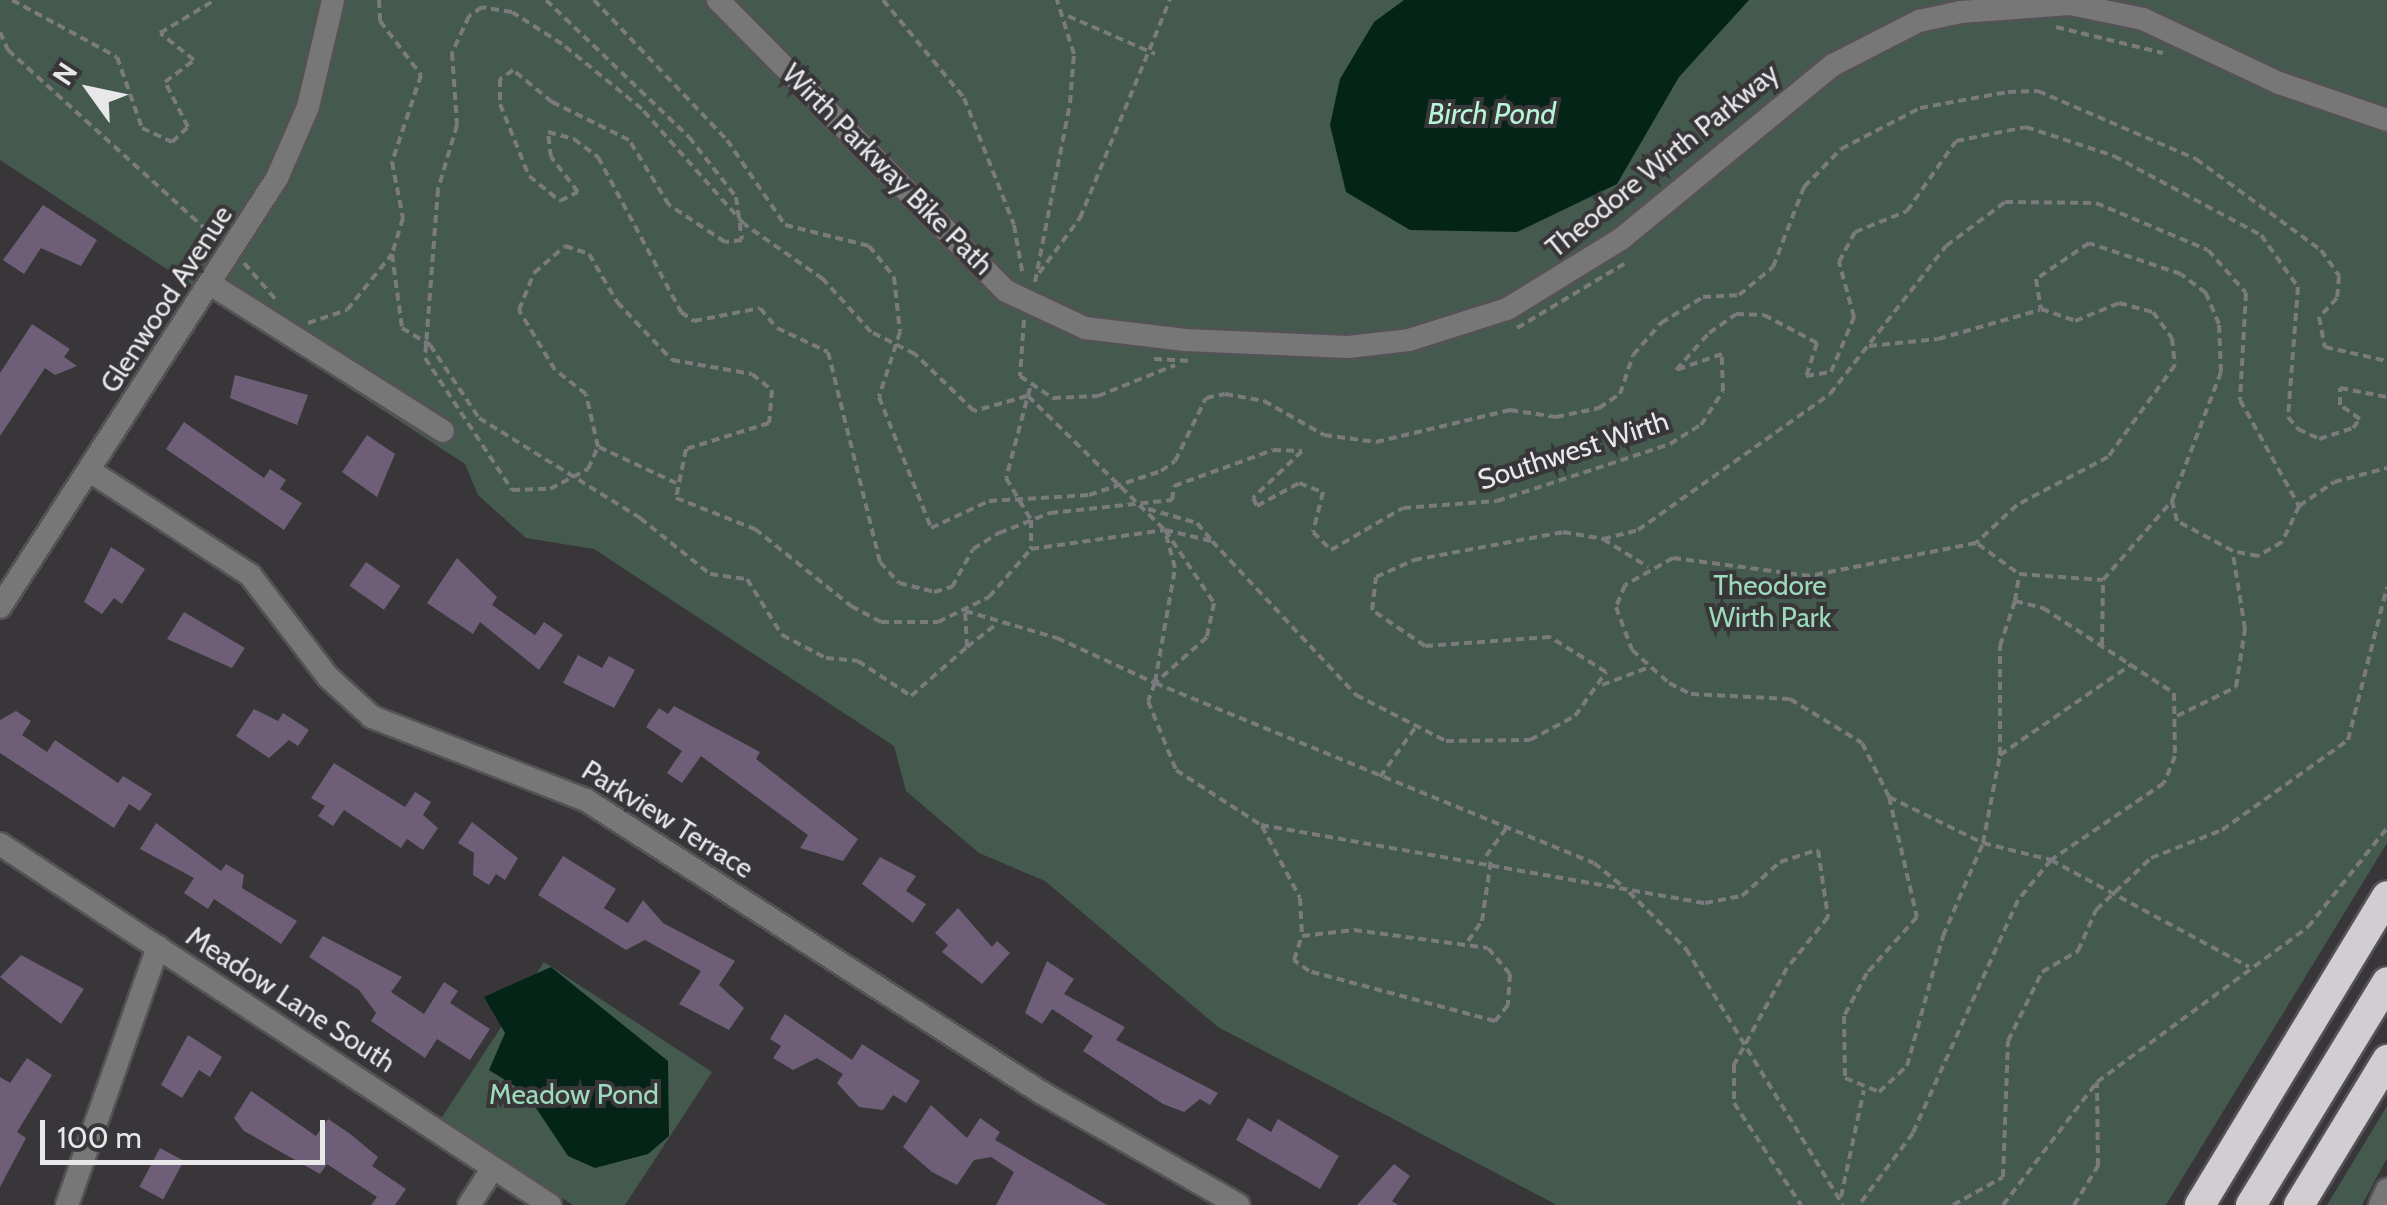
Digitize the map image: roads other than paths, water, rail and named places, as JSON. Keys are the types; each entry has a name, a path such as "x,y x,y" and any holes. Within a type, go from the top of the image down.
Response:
{"highway":[{"path":"2200,1205 2387,896"},
{"path":"2250,1205 2387,982"},
{"path":"2298,1205 2387,1060"}],"street":[{"name":"Glenwood Avenue","path":"0,607 212,285 296,138 333,0"},
{"name":"Theodore Wirth Parkway","path":"718,0 1020,313 1085,328 1186,340 1348,347 1456,328 1552,286 1621,239 1786,98 1885,36 2002,5 2145,9 2279,83 2387,120"},
{"path":"212,285 443,430"},
{"name":"Parkview Terrace","path":"90,471 250,575 328,678 372,717 586,800 992,1062 1238,1205"},
{"name":"Meadow Lane South","path":"0,844 550,1205"},
{"path":"67,1205 158,947"},
{"path":"468,1205 493,1168"},
{"path":"2380,1205 2387,1190"}],"water":[{"name":"Birch Pond","path":"1404,0 1749,0 1679,77 1617,184 1517,232 1410,230 1346,192 1330,125 1340,79 1374,22"},
{"name":"Meadow Pond","path":"551,967 668,1061 669,1136 648,1154 595,1168 568,1156 526,1093 489,1070 505,1033 484,997"}],"park label":[{"name":"Theodore Wirth Park","path":"1770,601"}]}
